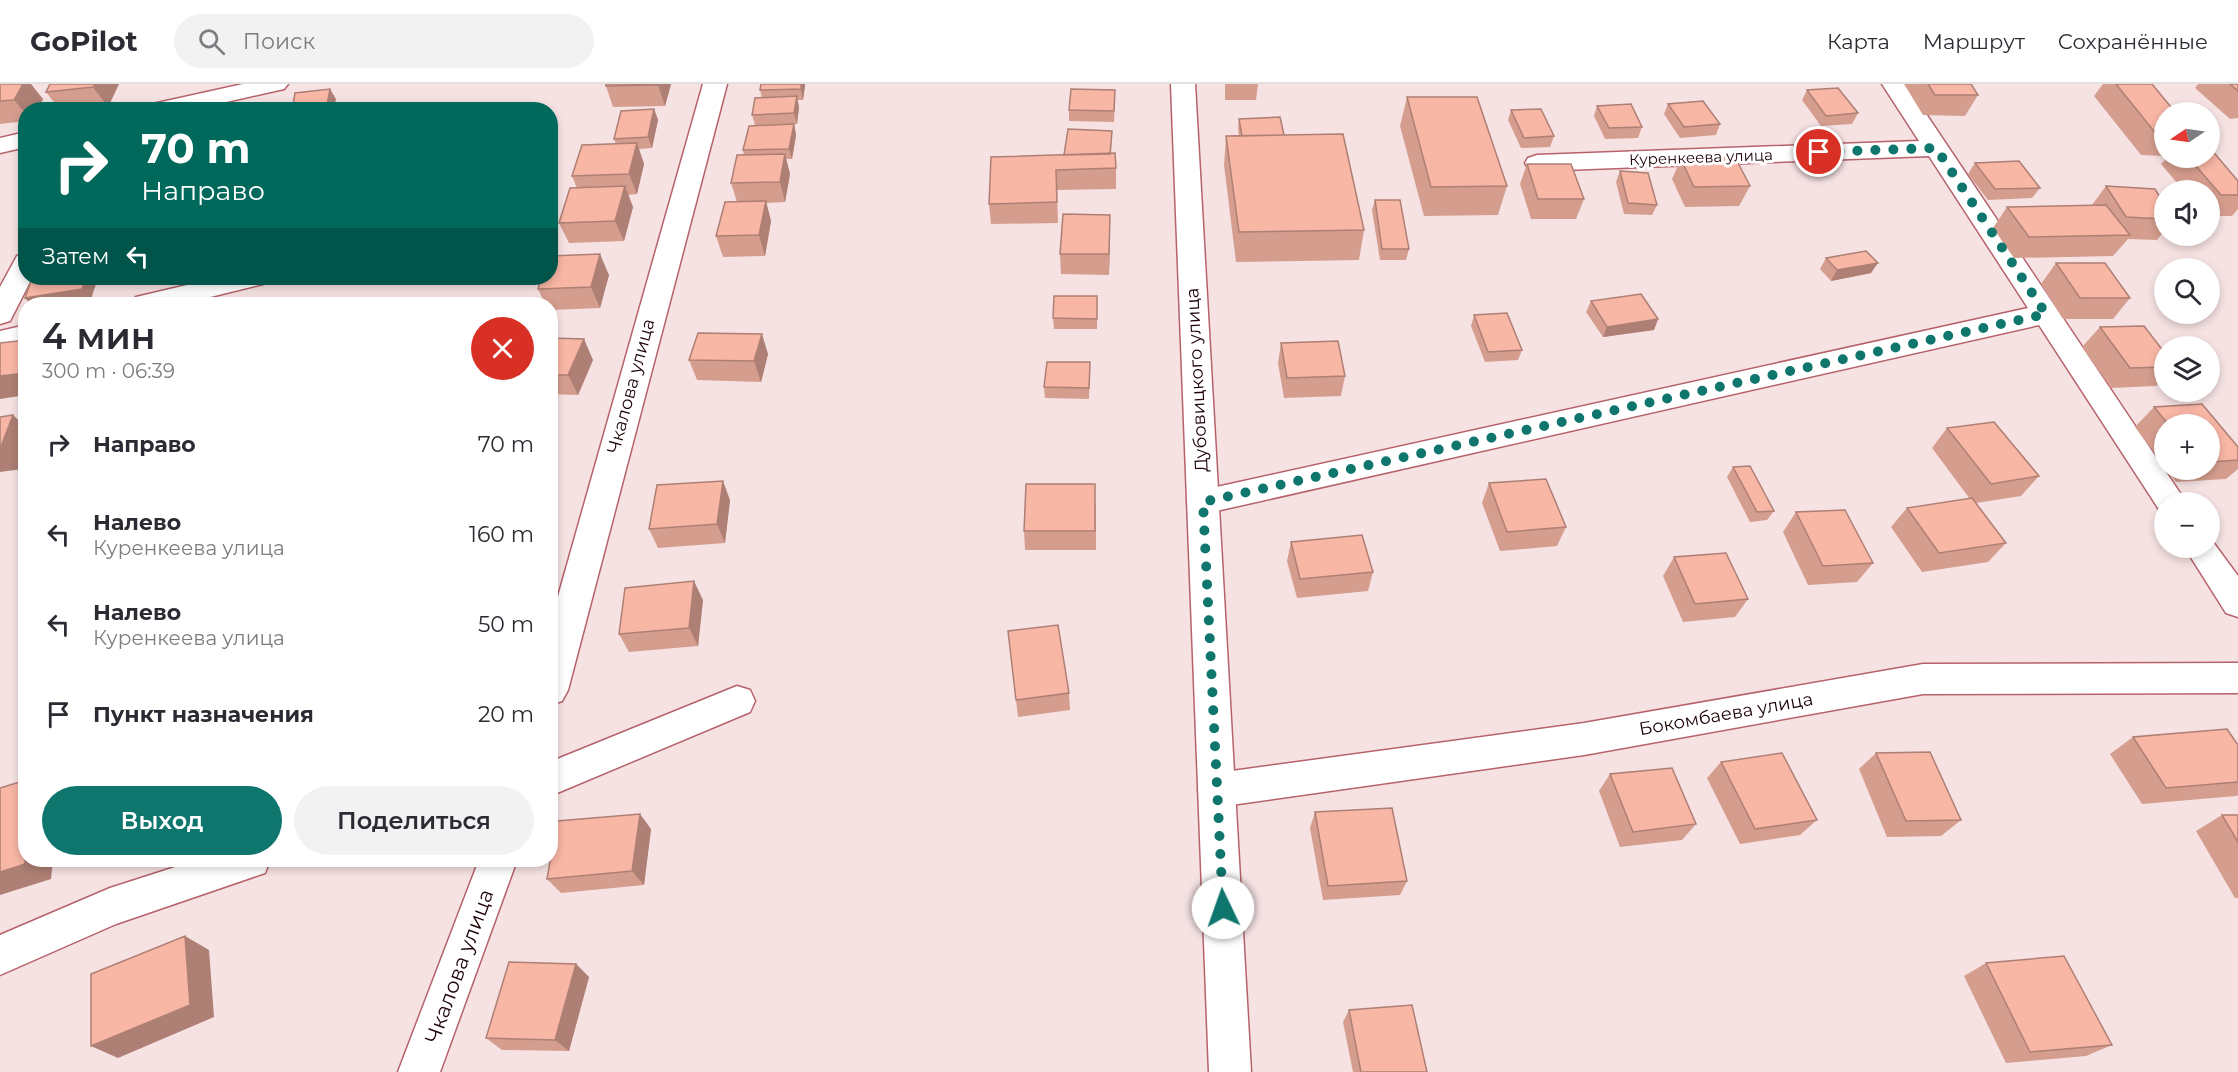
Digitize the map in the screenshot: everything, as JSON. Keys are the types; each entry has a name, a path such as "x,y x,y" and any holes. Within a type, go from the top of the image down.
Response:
{"street":[{"path":"193,102 276,84"},
{"name":"Чкалова улица","path":"558,660 633,377 715,84"},
{"name":"Дубовицкого улица","path":"1184,84 1230,1072"},
{"path":"1894,84 2164,492"},
{"path":"0,146 18,141"},
{"name":"Куренкеева улица","path":"1537,163 1936,148"},
{"path":"0,314 18,278"},
{"path":"175,297 225,285"},
{"path":"1203,502 2046,314"},
{"path":"0,341 18,336"},
{"path":"2208,558 2238,603"},
{"name":"Бокомбаева улица","path":"1217,790 1584,739 1923,679 2238,678"},
{"path":"558,776 737,701"},
{"path":"0,955 110,907 230,867"},
{"name":"Чкалова улица","path":"419,1072 495,867"}],"building":[{"path":"0,84 23,84 14,100 0,101"},
{"path":"50,84 95,84 93,87 46,92"},
{"path":"606,84 658,84 658,85 606,86"},
{"path":"761,84 801,84 801,89 760,90"},
{"path":"1928,84 1971,84 1978,95 1935,95"},
{"path":"2116,84 2152,84 2167,102 2154,102 2154,131"},
{"path":"2230,84 2238,84 2238,91"},
{"path":"1838,88 1858,113 1826,116 1807,90"},
{"path":"330,89 328,102 293,102 295,93"},
{"path":"1071,89 1115,90 1114,111 1069,110"},
{"path":"797,96 794,113 752,115 755,98"},
{"path":"1407,97 1477,97 1507,186 1431,187"},
{"path":"1703,101 1720,124 1684,127 1668,104"},
{"path":"1631,104 1642,127 1609,128 1597,106"},
{"path":"654,109 648,137 614,139 621,111"},
{"path":"1541,109 1554,136 1524,138 1511,110"},
{"path":"1280,117 1284,135 1242,136 1239,119"},
{"path":"794,124 789,149 743,150 749,126"},
{"path":"1068,129 1112,131 1110,154 1064,155"},
{"path":"1343,134 1364,230 1239,232 1226,136"},
{"path":"637,143 629,174 572,176 582,145"},
{"path":"1115,153 1116,168 1056,170 1057,202 989,204 991,157"},
{"path":"785,154 780,182 731,183 737,155"},
{"path":"1735,157 1750,186 1694,187 1681,159"},
{"path":"2220,160 2238,181 2238,195 2221,195 2220,180 2208,180 2198,168 2220,168"},
{"path":"2019,161 2040,188 1995,189 1975,163"},
{"path":"1527,164 1571,164 1584,199 1538,199"},
{"path":"1620,171 1648,173 1657,205 1628,203"},
{"path":"625,186 615,221 559,223 570,188"},
{"path":"2106,186 2154,189 2154,218 2126,217"},
{"path":"1375,200 1400,200 1409,249 1382,249"},
{"path":"766,201 759,235 716,236 725,202"},
{"path":"2106,205 2130,235 2029,237 2007,207"},
{"path":"1063,214 1110,215 1109,254 1060,254"},
{"path":"1866,251 1878,263 1837,270 1826,258"},
{"path":"600,254 591,287 538,289 539,285 558,285 558,256"},
{"path":"2056,263 2105,263 2130,298 2080,298"},
{"path":"30,285 83,285 82,289 25,297"},
{"path":"1641,294 1658,319 1607,327 1591,301"},
{"path":"1054,296 1097,296 1097,319 1053,318"},
{"path":"1507,313 1522,350 1488,352 1474,315"},
{"path":"2144,326 2154,339 2154,367 2130,368 2100,327"},
{"path":"698,333 762,334 754,361 689,360"},
{"path":"558,338 584,339 568,375 558,375"},
{"path":"18,341 18,374 0,376 0,343"},
{"path":"1338,341 1345,376 1287,378 1281,343"},
{"path":"1047,362 1090,362 1089,388 1044,387"},
{"path":"2202,404 2210,414 2160,414 2154,407"},
{"path":"13,415 0,449 0,417"},
{"path":"1994,422 2039,476 1991,484 1947,428"},
{"path":"2220,426 2238,447 2238,460 2220,461"},
{"path":"1750,466 1774,511 1757,512 1733,467"},
{"path":"1546,479 1566,527 1507,532 1489,483"},
{"path":"723,481 717,524 649,529 657,485"},
{"path":"1026,484 1095,484 1095,531 1024,531"},
{"path":"1972,498 2006,543 1939,553 1907,508"},
{"path":"1845,510 1873,563 1823,566 1796,512"},
{"path":"1362,535 1373,572 1300,579 1291,542"},
{"path":"1726,553 1748,599 1695,604 1674,557"},
{"path":"694,581 689,628 619,634 625,588"},
{"path":"1058,625 1069,693 1016,700 1008,631"},
{"path":"2227,729 2238,745 2238,782 2166,788 2133,737"},
{"path":"1930,752 1961,820 1906,821 1876,753"},
{"path":"1782,753 1817,820 1755,829 1721,762"},
{"path":"1672,768 1696,824 1633,832 1610,774"},
{"path":"18,782 18,866 0,872 0,788"},
{"path":"1392,808 1407,881 1328,886 1315,812"},
{"path":"640,814 632,871 547,879 549,867 558,867 558,821"},
{"path":"2222,815 2238,815 2238,842"},
{"path":"185,936 190,1005 91,1046 91,974"},
{"path":"2064,956 2112,1045 2030,1052 1986,963"},
{"path":"509,962 576,964 555,1040 486,1038"},
{"path":"1412,1005 1427,1072 1361,1072 1349,1010"}],"route":[{"path":"1223,908 1203,502 2046,314 1936,148 1819,152"}]}
